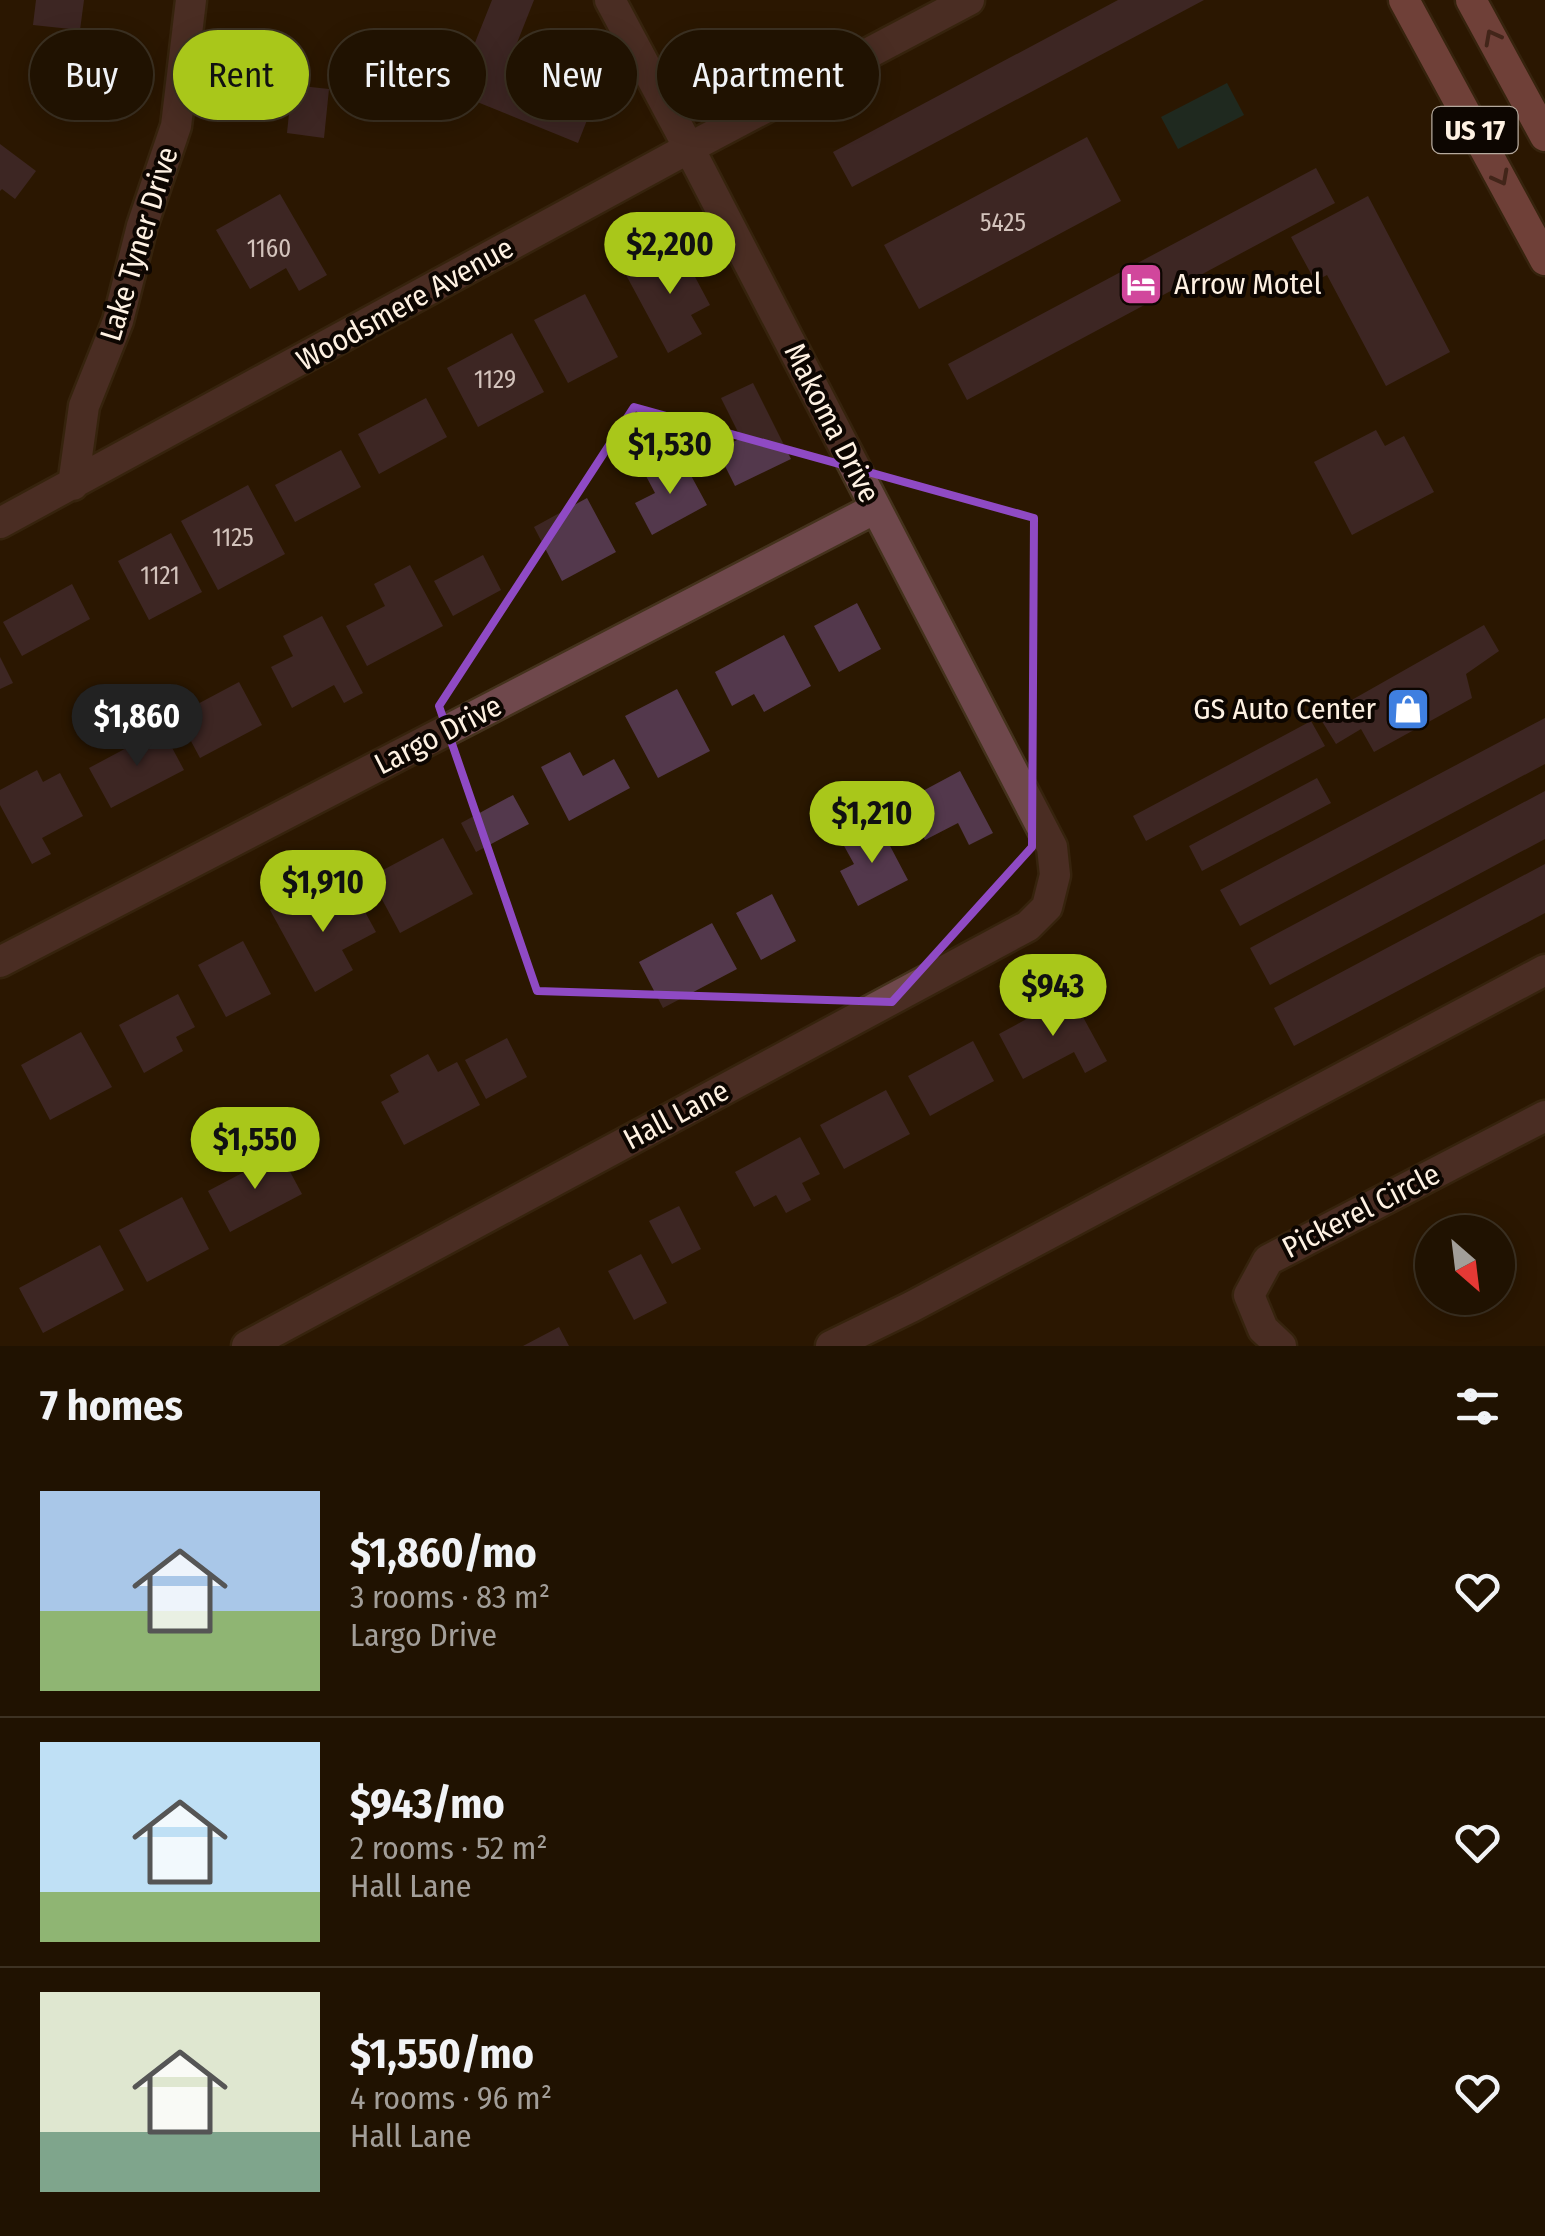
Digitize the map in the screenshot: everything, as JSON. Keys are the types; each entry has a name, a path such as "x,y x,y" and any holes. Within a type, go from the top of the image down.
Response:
{"main road":[{"name":"US 17","path":"1404,0 1545,260"},
{"name":"US 17","path":"1472,0 1537,100 1545,136"}],"street":[{"name":"Lake Tyner Drive","path":"73,485 84,406 118,322 142,226 176,126 191,0"},
{"name":"Makoma Drive","path":"610,0 1052,847"},
{"name":"Woodsmere Avenue","path":"0,524 689,148 969,0"},
{"name":"Largo Drive","path":"0,962 876,508"},
{"name":"Hall Lane","path":"247,1346 1028,926 1047,908 1055,874 1052,847"},
{"path":"831,1346 1545,970"},
{"name":"Pickerel Circle","path":"1281,1346 1263,1329 1249,1294 1268,1260 1545,1116"},
{"path":"875,1346 911,1307"}],"highlighted area":[{"path":"634,407 1034,518 1032,847 892,1002 537,991 439,706"}],"water":[{"path":"1227,83 1244,115 1178,149 1161,117"}],"building":[{"path":"36,0 84,0 80,30 33,25"},
{"path":"492,0 534,0 522,30 506,30 506,114 486,106 486,30 480,30"},
{"path":"1118,0 1204,0 852,187 833,152"},
{"path":"309,87 329,89 324,138 287,133 288,120 309,120"},
{"path":"521,120 587,120 578,143"},
{"name":"Arrow Motel","path":"1087,137 1121,201 919,309 884,245"},
{"path":"0,144 36,171 15,199 0,191"},
{"name":"Arrow Motel","path":"1316,168 1335,203 967,400 948,364"},
{"path":"280,194 327,275 299,291 286,268 250,289 216,230"},
{"path":"1368,196 1450,352 1386,386 1327,275 1315,281 1291,237"},
{"path":"678,245 710,305 691,315 702,334 668,353 625,273"},
{"path":"585,294 618,357 568,383 534,320"},
{"path":"512,333 544,392 478,427 447,368"},
{"path":"753,383 791,459 735,486 717,450 741,438 721,398"},
{"path":"426,398 447,437 379,474 358,434"},
{"path":"1376,430 1385,446 1404,436 1434,492 1352,535 1314,462"},
{"path":"341,450 361,487 295,522 275,485"},
{"path":"681,457 707,505 652,535 635,503 655,493 646,476"},
{"path":"248,485 285,554 218,590 181,521"},
{"path":"587,498 616,552 562,581 534,527"},
{"path":"171,533 202,592 149,620 118,561"},
{"path":"483,555 501,590 453,616 434,581"},
{"path":"410,565 443,626 367,666 346,626 385,606 374,584"},
{"path":"72,584 90,619 22,656 3,622"},
{"path":"857,603 881,649 839,672 814,626"},
{"path":"322,616 363,693 344,703 334,685 292,708 271,667 293,656 283,636"},
{"path":"1484,625 1499,651 1466,674 1472,698 1374,752 1361,729 1336,744 1320,718"},
{"path":"784,635 811,686 764,712 754,694 732,706 715,672"},
{"path":"0,657 13,683 0,689"},
{"path":"239,682 262,725 200,758 177,715"},
{"path":"677,689 710,751 658,778 625,716"},
{"path":"1545,718 1545,764 1240,926 1220,890"},
{"path":"1311,721 1325,746 1146,841 1133,816"},
{"path":"162,729 184,770 111,808 89,768"},
{"path":"570,752 583,776 614,759 630,788 569,821 541,767"},
{"path":"37,770 43,782 60,773 83,816 42,838 51,854 32,864 0,805 0,790"},
{"path":"960,771 993,833 969,845 958,823 925,840 904,801"},
{"path":"1317,778 1331,803 1202,871 1189,846"},
{"path":"1545,791 1545,839 1270,985 1250,948"},
{"path":"513,795 529,824 476,852 461,823"},
{"path":"879,825 908,880 858,906 840,871 854,864 843,844"},
{"path":"443,838 473,894 400,933 370,877"},
{"path":"1545,864 1545,913 1294,1046 1274,1008"},
{"path":"353,890 376,932 342,950 353,970 315,992 270,910 304,891 315,911"},
{"path":"772,894 796,941 761,960 736,913"},
{"path":"712,923 737,969 663,1008 639,962"},
{"path":"243,941 271,994 226,1017 198,965"},
{"path":"178,994 195,1027 176,1037 183,1051 144,1073 119,1025"},
{"path":"1071,995 1107,1061 1085,1073 1074,1052 1023,1079 999,1034"},
{"path":"81,1032 112,1087 50,1120 21,1065"},
{"path":"507,1038 527,1077 486,1099 465,1060"},
{"path":"973,1041 994,1081 930,1116 908,1076"},
{"path":"428,1054 438,1072 457,1062 480,1105 404,1145 381,1102 399,1092 390,1075"},
{"path":"886,1090 910,1134 844,1169 820,1125"},
{"path":"800,1137 820,1174 802,1183 811,1200 786,1213 776,1195 754,1207 735,1172"},
{"path":"280,1153 302,1194 230,1232 208,1191"},
{"path":"182,1197 209,1249 147,1282 119,1230"},
{"path":"679,1206 701,1249 672,1264 649,1221"},
{"path":"100,1245 124,1290 43,1333 19,1288"},
{"path":"641,1254 667,1303 634,1320 608,1271"},
{"path":"559,1327 569,1346 523,1346"}],"place":[{"name":"Arrow Motel","path":"1141,284"},
{"name":"GS Auto Center","path":"1408,709"}]}
